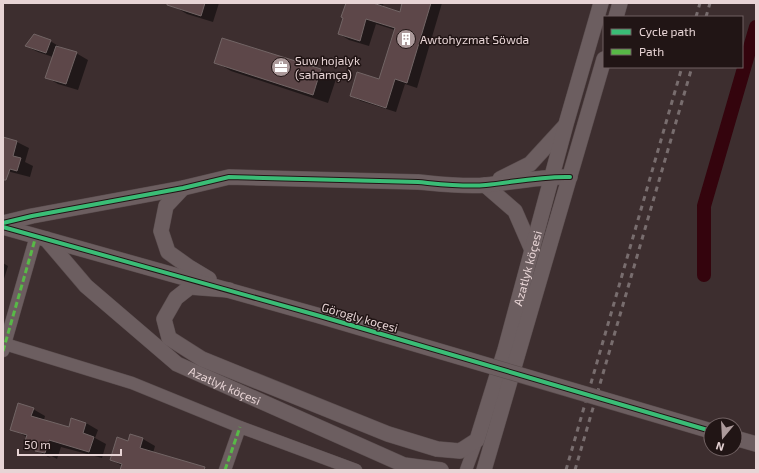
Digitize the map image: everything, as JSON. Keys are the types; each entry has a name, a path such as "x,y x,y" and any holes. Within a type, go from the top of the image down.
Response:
{"street":[{"name":"Azatlyk köçesi","path":"477,440 505,350 566,124 601,3"},
{"path":"616,16 620,3"},
{"name":"Azatlyk köçesi","path":"484,470 603,62"},
{"path":"485,185 508,176 530,164 566,124"},
{"path":"3,223 32,216 183,188 229,177 418,182 442,185 485,185 552,176 570,177"},
{"path":"485,185 515,211 532,250"},
{"path":"183,188 166,206 161,231 168,252 189,267 228,290"},
{"name":"Görogly koçesi","path":"3,227 320,316 703,429"},
{"name":"Azatlyk köçesi","path":"41,238 86,286 177,364 404,465 441,470"},
{"path":"41,238 4,347 132,383 240,427 356,470"},
{"path":"228,290 190,287 176,298 164,319 169,338 202,359 388,434 436,450 460,452 477,440"},
{"path":"225,470 240,427"},
{"path":"466,470 477,440"},
{"path":"743,440 756,444"}],"building":[{"path":"167,3 205,3 201,16 167,5"},
{"path":"346,3 373,3 400,12 402,3 431,3 407,83 395,79 386,108 350,96 357,72 379,79 395,28 366,19 360,41 338,34 343,18 341,17"},
{"path":"34,34 51,40 46,53 25,46"},
{"path":"222,38 321,69 313,95 214,63"},
{"path":"56,46 77,52 66,84 45,78"},
{"path":"3,137 17,141 13,156 21,158 17,171 10,169 6,180 3,180"},
{"path":"18,403 34,408 31,416 69,427 71,418 86,423 83,433 94,437 89,452 49,440 45,453 35,451 37,444 25,441 27,435 10,430"},
{"path":"130,434 143,438 140,448 205,467 204,470 120,470 122,464 110,460 117,437 128,441"}],"waterway":[{"path":"704,275 704,206 756,27"}],"railway":[{"path":"696,16 700,3"},
{"path":"706,16 710,3"},
{"path":"566,470 682,68"},
{"path":"575,470 692,68"}],"marked path":[{"path":"3,351 36,236"},
{"path":"225,470 240,427"}],"cycle path":[{"path":"3,223 32,216 183,188 229,177 418,182 469,186 538,178 570,177"},
{"path":"3,227 320,316 703,429"}],"place":[{"name":"Awtohyzmat Söwda","path":"406,39"},
{"name":"Suw hojalyk (sahamça)","path":"281,67"}]}
